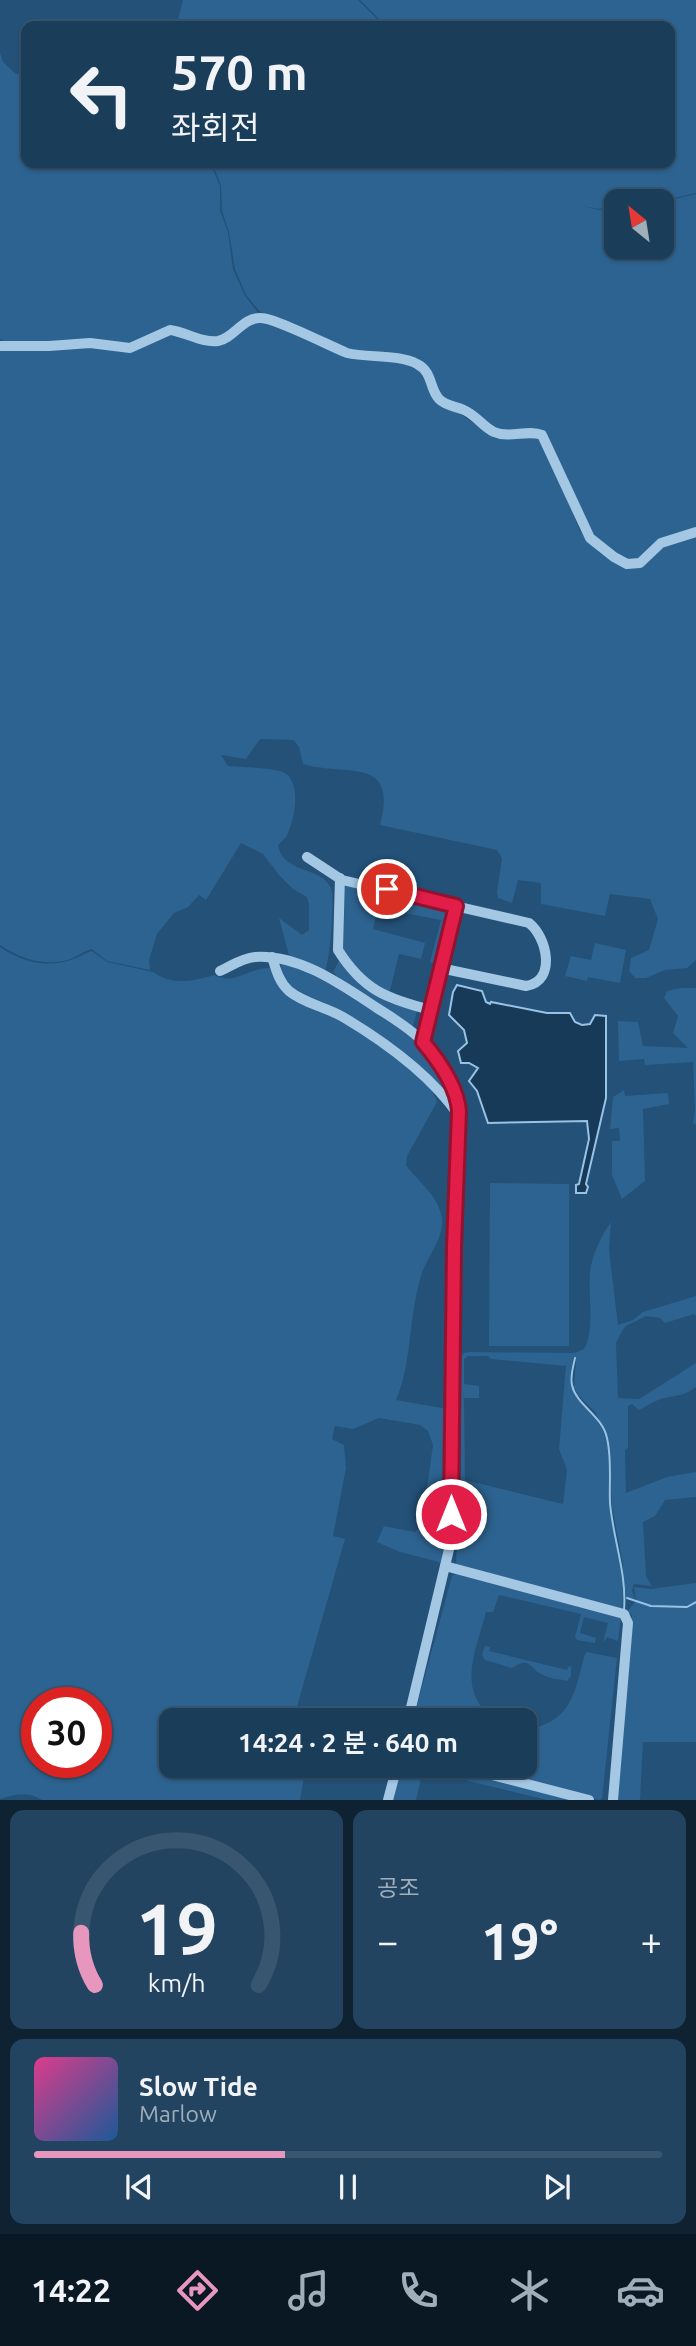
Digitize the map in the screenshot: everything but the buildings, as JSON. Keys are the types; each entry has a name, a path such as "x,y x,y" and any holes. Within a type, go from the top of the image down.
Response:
{"street":[{"path":"0,346 90,343 130,348 170,330 216,341 253,319 268,319 347,353 407,360 417,364 431,378 439,398 446,404 465,410 493,432 509,435 529,432 542,435 585,530 600,548 620,561 633,565 640,563 661,543 696,532"},
{"path":"307,857 340,878 529,923 536,928 546,948 544,969 538,981 526,986 440,968"},
{"path":"340,878 338,950 344,960 378,992 393,1000 430,1010"},
{"path":"423,1042 456,906"},
{"path":"220,971 253,957 272,957 295,963 330,978 382,1011 423,1042 458,1098 451,1541 411,1708"},
{"path":"272,957 279,979 291,992 344,1018 395,1054 424,1076 459,1116"},
{"path":"446,1566 626,1616 628,1623 613,1800"},
{"path":"388,1800 395,1778"},
{"path":"504,1778 589,1800"}],"shaded area":[{"path":"183,0 358,0 379,21 178,21"},
{"path":"360,0 696,0 696,193 674,198 674,189 604,189 604,207 600,209 581,206 600,210 604,208 604,259 674,259 674,199 696,194 696,529 634,560 624,559 594,538 547,436 498,431 469,408 439,396 430,370 350,350 262,314 246,295 235,269 229,232 222,211 221,185 214,168 505,168 512,172 506,168 675,168 675,21 381,21"},
{"path":"0,53 3,62 16,74 21,74 21,168 212,168 220,186 220,211 228,232 233,269 245,296 260,315 214,339 184,331 131,345 7,343 0,339"},
{"path":"265,322 347,355 408,363 420,368 432,395 483,429 536,435 544,444 580,531 599,552 622,566 660,547 696,536 696,960 687,968 665,970 646,978 635,978 629,971 631,958 649,950 658,919 650,899 610,894 605,916 541,904 541,883 518,880 512,903 498,898 502,858 497,850 380,825 384,803 382,787 375,778 350,770 303,764 299,747 294,740 260,739 246,759 221,755 228,766 283,772 293,783 293,818 287,835 278,845 285,859 291,864 318,875 331,888 331,930 325,971 290,959 279,918 302,935 309,930 307,897 293,889 263,854 241,843 206,900 199,895 188,907 174,913 157,934 149,960 150,970 107,961 92,949 71,959 42,962 25,958 0,945 0,349 78,345 119,350 167,334 209,343 251,323"},
{"path":"347,885 449,908 438,964 430,962 441,920 378,908 373,929 425,943 421,959 399,954 389,994 356,969 343,952"},
{"path":"595,943 626,950 620,983 588,977 587,981 565,976 571,956 591,960"},
{"path":"0,947 25,960 42,963 71,960 92,951 107,962 153,972 175,981 214,975 229,979 270,968 282,985 291,992 362,1034 410,1069 432,1092 437,1102 407,1156 406,1165 434,1199 442,1223 440,1236 424,1267 418,1289 405,1369 396,1400 448,1409 447,1543 443,1563 400,1552 377,1542 384,1526 415,1532 422,1524 433,1445 428,1431 420,1425 379,1418 353,1429 335,1426 332,1439 344,1445 346,1468 333,1536 345,1539 297,1708 159,1708 159,1778 304,1778 300,1800 42,1800 32,1795 0,1799"},
{"path":"340,959 374,993 389,1003 417,1011 412,1029 338,977 333,972"},
{"path":"284,964 353,995 401,1027 426,1051 451,1093 448,1095 425,1074 291,988 281,973 281,966"},
{"path":"457,985 482,991 486,1002 490,1004 491,1002 547,1013 570,1013 575,1022 582,1025 590,1024 595,1015 606,1016 606,1098 586,1193 576,1193 576,1185 579,1184 589,1139 587,1121 488,1123 477,1091 469,1081 478,1068 469,1063 461,1063 458,1051 467,1043 464,1030 449,1015"},
{"path":"696,988 696,1125 693,1123 693,1062 645,1065 644,1059 619,1061 618,1021 638,1022 643,1046 688,1048 673,1033 678,1016 664,998 667,991"},
{"path":"624,1090 625,1096 668,1093 669,1104 643,1109 645,1181 622,1199 612,1175 612,1141 620,1141 619,1128 610,1129 613,1097"},
{"path":"490,1183 569,1184 569,1346 489,1346"},
{"path":"611,1222 609,1250 618,1325 633,1320 643,1312 696,1296 696,1316 694,1314 665,1323 660,1318 646,1316 626,1326 616,1343 618,1398 639,1399 696,1363 696,1387 683,1394 658,1400 639,1410 632,1404 628,1406 626,1493 667,1477 696,1472 696,1497 665,1500 655,1516 643,1522 646,1576 652,1586 634,1584 632,1590 635,1599 626,1597 622,1558 612,1508 608,1437 595,1412 574,1387 576,1359 573,1358 570,1379 573,1392 599,1424 606,1439 610,1509 623,1585 622,1611 457,1567 456,1563 461,1479 460,1358 464,1353 470,1352 575,1353 584,1349 590,1323 591,1266","holes":["468,1356 488,1356 491,1359 566,1366 559,1449 567,1470 563,1504 465,1480 464,1398 479,1398 479,1386 464,1384 464,1359"]},
{"path":"457,1573 621,1616 618,1641 607,1637 603,1643 608,1623 584,1617 580,1633 596,1638 595,1643 577,1640 575,1637 581,1614 499,1595 493,1612 486,1612 474,1656 472,1683 475,1696 482,1708 416,1708 452,1576"},
{"path":"696,1583 696,1742 643,1742 640,1800 615,1800 632,1615 627,1612 636,1601 647,1606 636,1600 634,1587 650,1589"},
{"path":"485,1646 490,1647 489,1651 567,1670 569,1666 571,1676 567,1681 546,1676 526,1663 512,1668 485,1660 482,1655"},
{"path":"587,1652 617,1658 602,1799 599,1800 523,1778 537,1778 537,1727 553,1720 568,1704 574,1694"},
{"path":"398,1778 421,1778 416,1800 391,1800"},
{"path":"456,1778 488,1778 571,1800 547,1800"}],"waterway":[{"path":"575,1358 571,1379 574,1392 600,1423 609,1446 610,1503 624,1583 624,1610"},
{"path":"627,1598 651,1606 687,1607 696,1602"}],"route":[{"path":"387,889 456,906 423,1042 454,1088 459,1111 454,1221 451,1514"}]}
